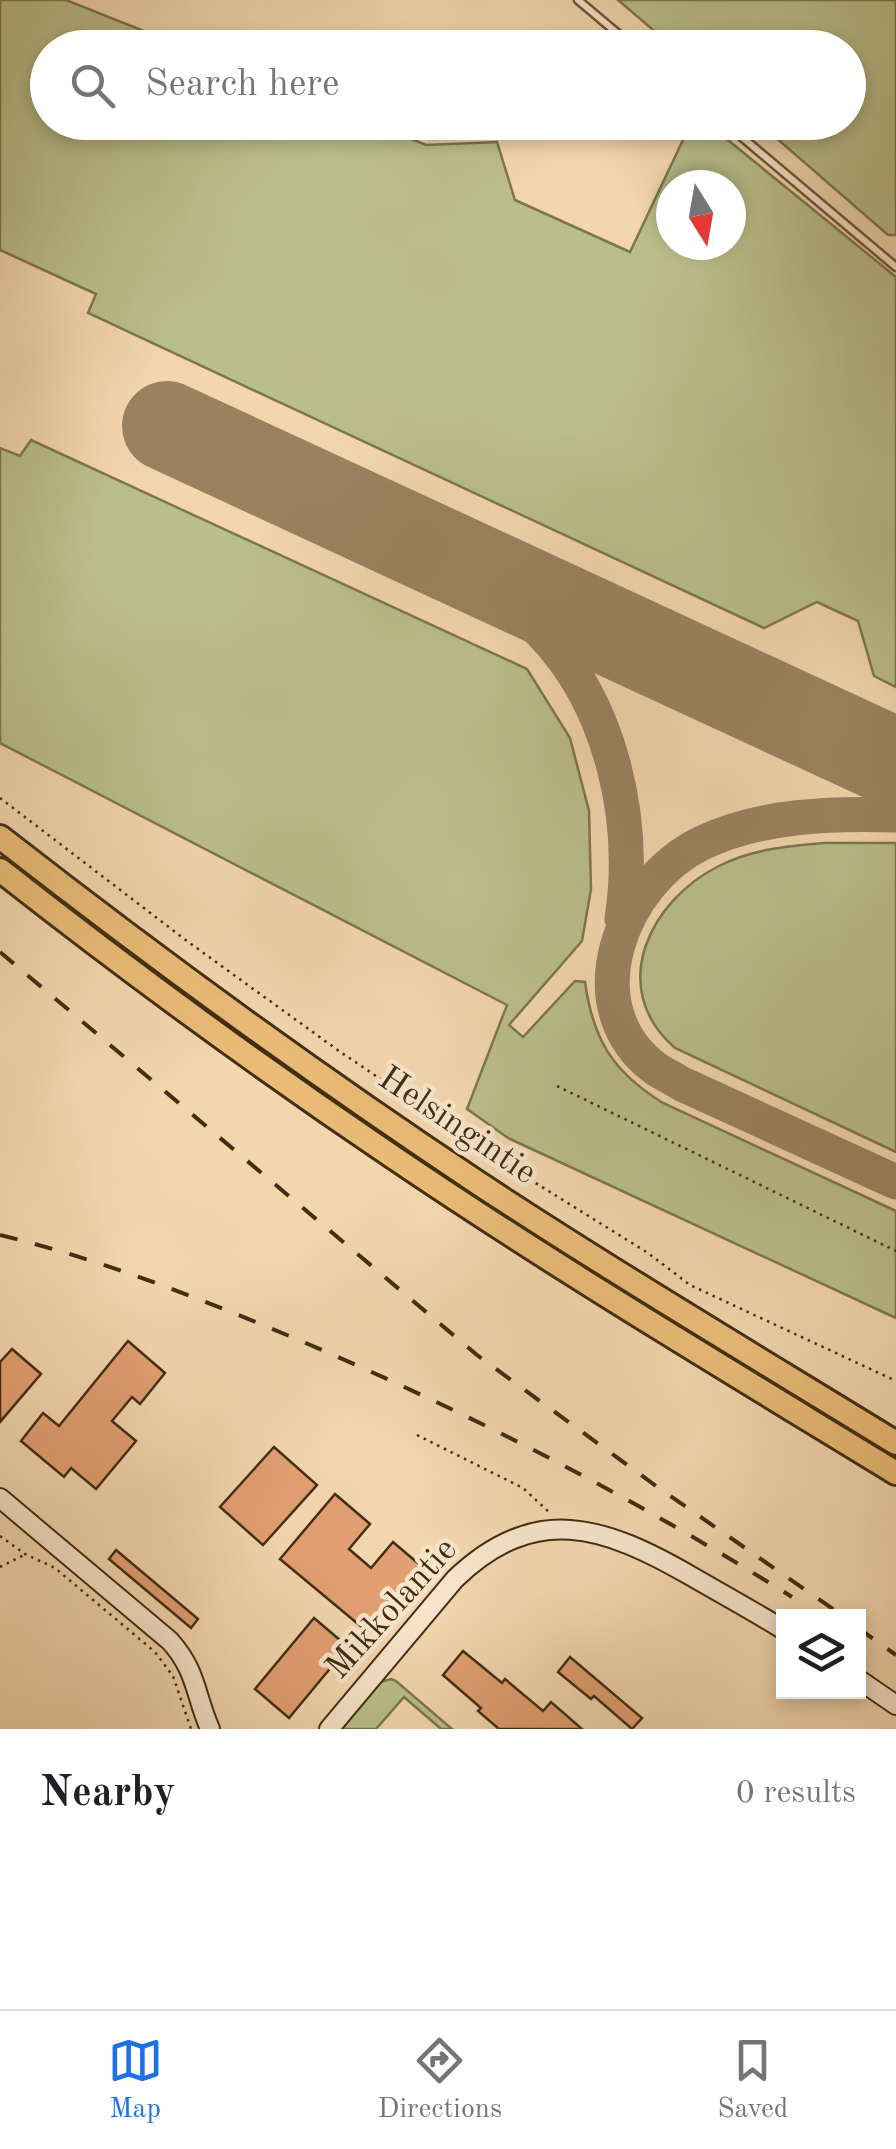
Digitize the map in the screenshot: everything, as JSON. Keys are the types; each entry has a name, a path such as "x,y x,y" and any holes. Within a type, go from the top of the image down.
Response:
{"highway":[{"name":"Helsingintie","path":"0,837 174,970 381,1118 620,1274 896,1443"},
{"name":"Helsingintie","path":"0,870 175,1004 394,1158 896,1473"}],"street":[{"path":"0,1498 170,1641 195,1676 210,1729"},
{"name":"Mikkolantie","path":"328,1729 455,1579 475,1560 519,1536 558,1528 586,1530 632,1544 776,1625"},
{"path":"866,1684 896,1705"}],"lane":[{"path":"578,0 614,30"},
{"path":"745,140 896,267"}],"path":[{"path":"0,798 187,942 339,1052 648,1253 690,1285 896,1381"},
{"path":"558,1086 896,1251"},
{"path":"417,1435 523,1488 542,1503 558,1528"},
{"path":"0,1536 55,1568 164,1662 180,1692 190,1729"},
{"path":"0,1567 25,1554"}],"green space":[{"path":"0,0 66,0 141,30 30,30 30,140 414,140 426,145 497,142 515,200 630,252 656,197 656,260 746,260 746,170 669,170 683,140 728,140 896,277 896,687 874,676 858,621 817,602 764,628 88,313 96,294 0,250"},
{"path":"618,0 896,0 896,235 888,235 779,140 866,140 866,30 653,30"},
{"path":"31,440 527,669 570,738 589,811 591,889 582,941 509,1025 523,1037 575,981 585,982 594,1021 608,1053 646,1091 663,1103 896,1211 896,1318 508,1138 467,1109 507,1005 0,743 0,448 20,456"},
{"path":"825,843 896,843 896,1152 675,1048 654,1024 643,999 640,973 645,947 673,900 694,881 744,856"},
{"path":"391,1679 452,1729 441,1729 404,1697 376,1729 342,1729 380,1682"}],"building":[{"path":"128,1341 165,1373 140,1404 132,1397 112,1421 136,1441 96,1489 71,1468 64,1477 21,1441 43,1413 59,1426"},
{"path":"12,1349 41,1374 0,1422 0,1362"},
{"path":"274,1447 317,1485 263,1545 220,1507"},
{"path":"335,1494 370,1524 349,1549 371,1568 393,1542 420,1565 364,1629 280,1559"},
{"path":"116,1550 198,1619 191,1628 109,1559"},
{"path":"314,1618 348,1647 289,1718 255,1689"},
{"path":"463,1651 543,1711 551,1702 582,1729 499,1729 443,1675"},
{"path":"570,1657 642,1718 632,1729 558,1672"}],"taxiway":[{"path":"446,555 541,632 586,694 602,729 622,804 626,843 622,919"},
{"path":"896,815 772,821 702,843 673,861 649,886 630,915 617,947 612,981 616,1013 631,1043 656,1069 896,1182"}],"runway":[{"path":"167,426 896,763"}],"railway":[{"path":"0,952 477,1355 833,1609"},
{"path":"0,1235 149,1280 358,1366 610,1490 792,1597"},
{"path":"866,1634 896,1655"}]}
